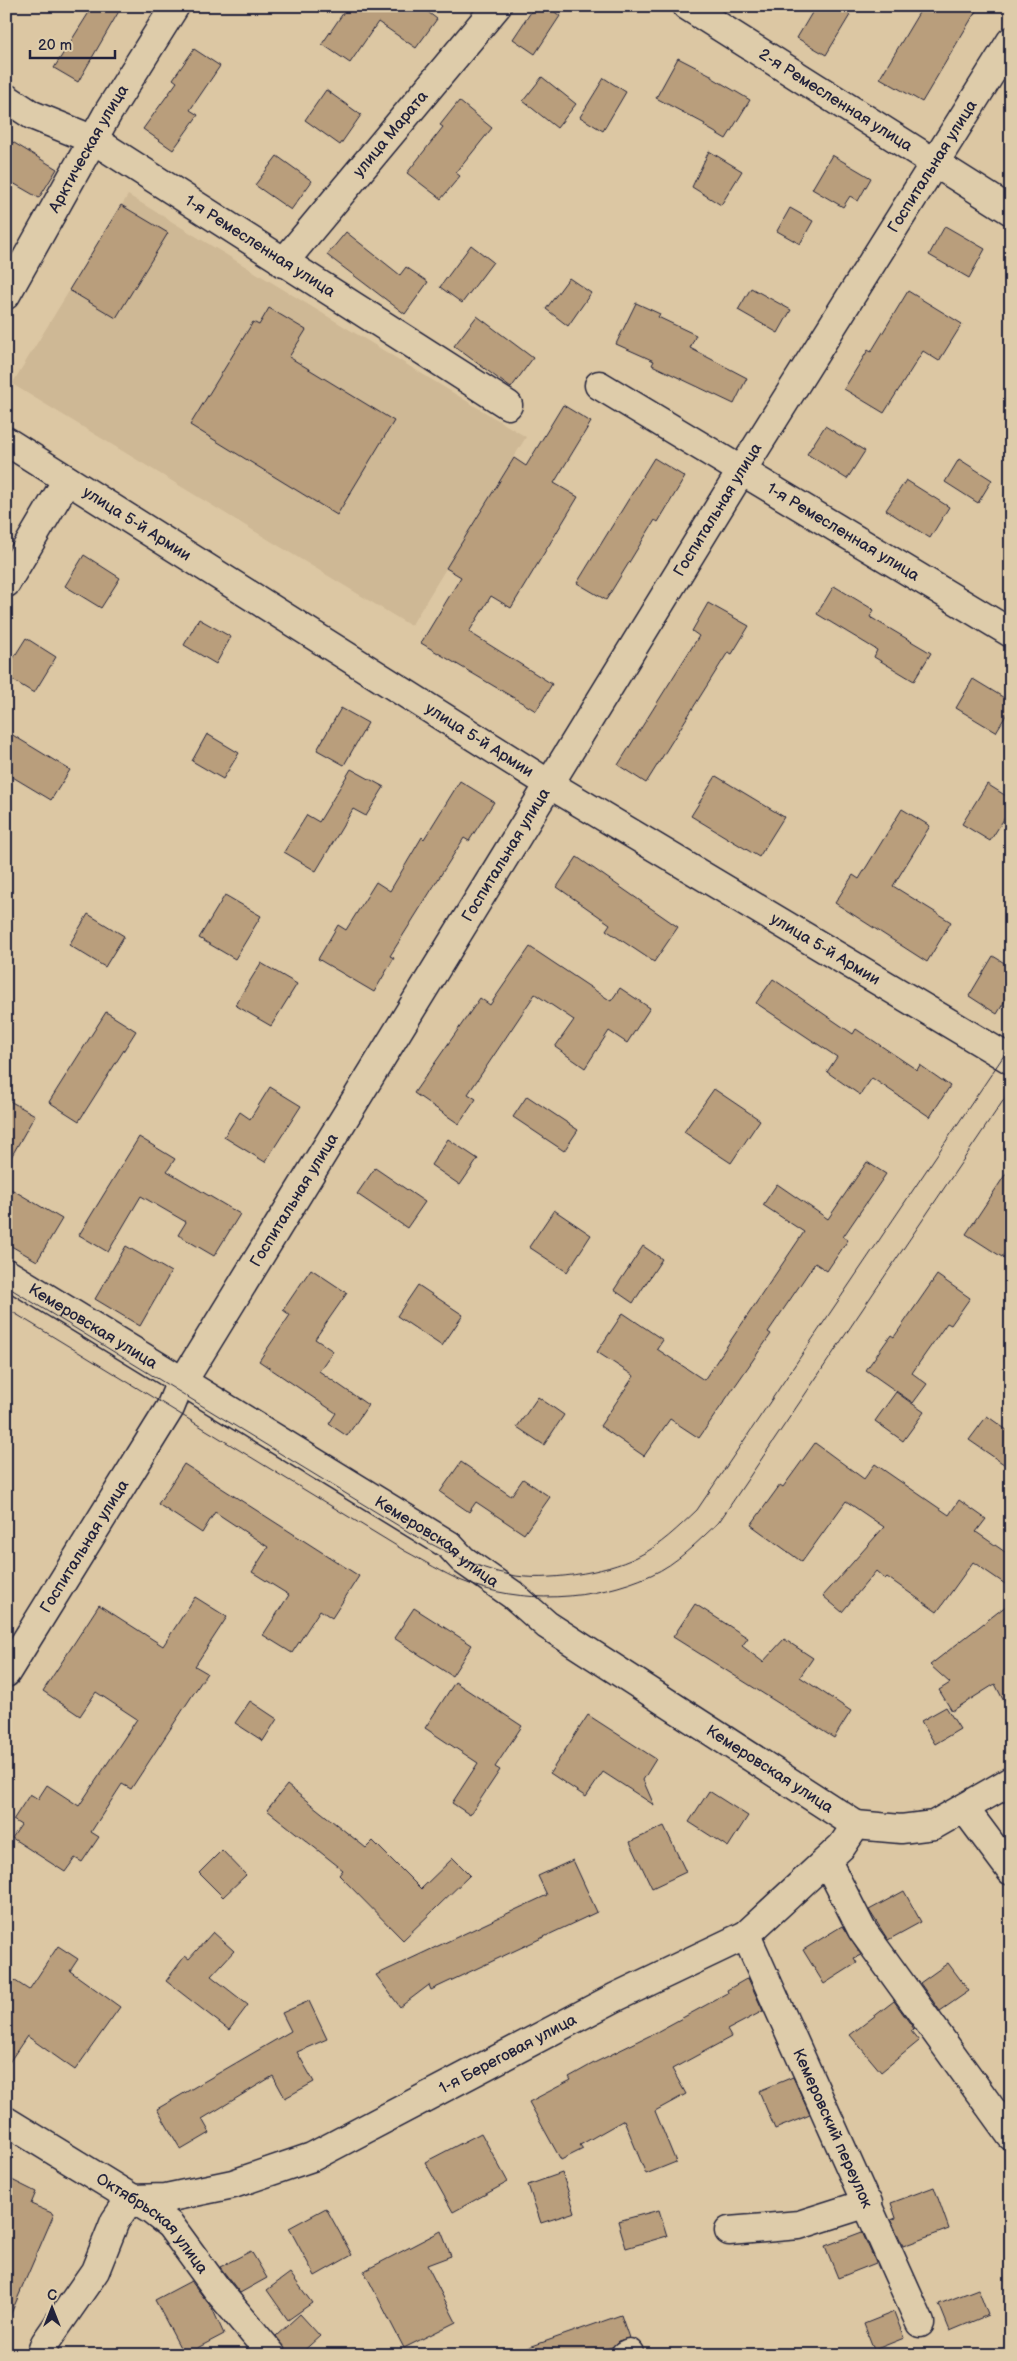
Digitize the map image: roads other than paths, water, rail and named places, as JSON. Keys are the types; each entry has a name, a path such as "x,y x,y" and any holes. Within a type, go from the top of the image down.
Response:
{"street":[{"name":"Арктическая улица","path":"6,295 109,112 175,6"},
{"name":"улица Марата","path":"283,263 497,6"},
{"name":"2-я Ремесленная улица","path":"687,6 1011,211"},
{"name":"Госпитальная улица","path":"6,1673 170,1408 183,1380 742,470 1011,41"},
{"name":"1-я Ремесленная улица","path":"6,98 32,115 94,140 283,263 508,405"},
{"name":"1-я Ремесленная улица","path":"599,385 1011,633"},
{"name":"улица 5-й Армии","path":"6,441 549,784 1011,1060"},
{"path":"6,583 67,480"},
{"name":"Кемеровская улица","path":"6,1273 449,1545 463,1560 513,1595 547,1625 856,1825"},
{"path":"856,1825 901,1829 934,1825 1011,1781"},
{"path":"964,1808 1011,1871"},
{"name":"1-я Береговая улица","path":"130,2199 166,2198 233,2184 312,2157 616,1997 746,1935 842,1846 856,1825"},
{"path":"827,1861 862,1930 1011,2136"},
{"name":"Кемеровский переулок","path":"746,1935 868,2203 920,2324"},
{"name":"Октябрьская улица","path":"6,2121 130,2199 151,2210 170,2225 219,2292 272,2355"},
{"path":"41,2355 45,2343 95,2271 115,2221 130,2199"},
{"path":"729,2231 798,2225 868,2203"}],"tram line":[{"path":"6,1286 412,1534 447,1552 484,1568 524,1577 557,1577 609,1568 645,1553 669,1536 697,1510 1011,1045"},
{"path":"6,1308 405,1551 455,1578 485,1589 532,1597 581,1595 605,1590 629,1584 670,1565 719,1522 1011,1089"}]}
